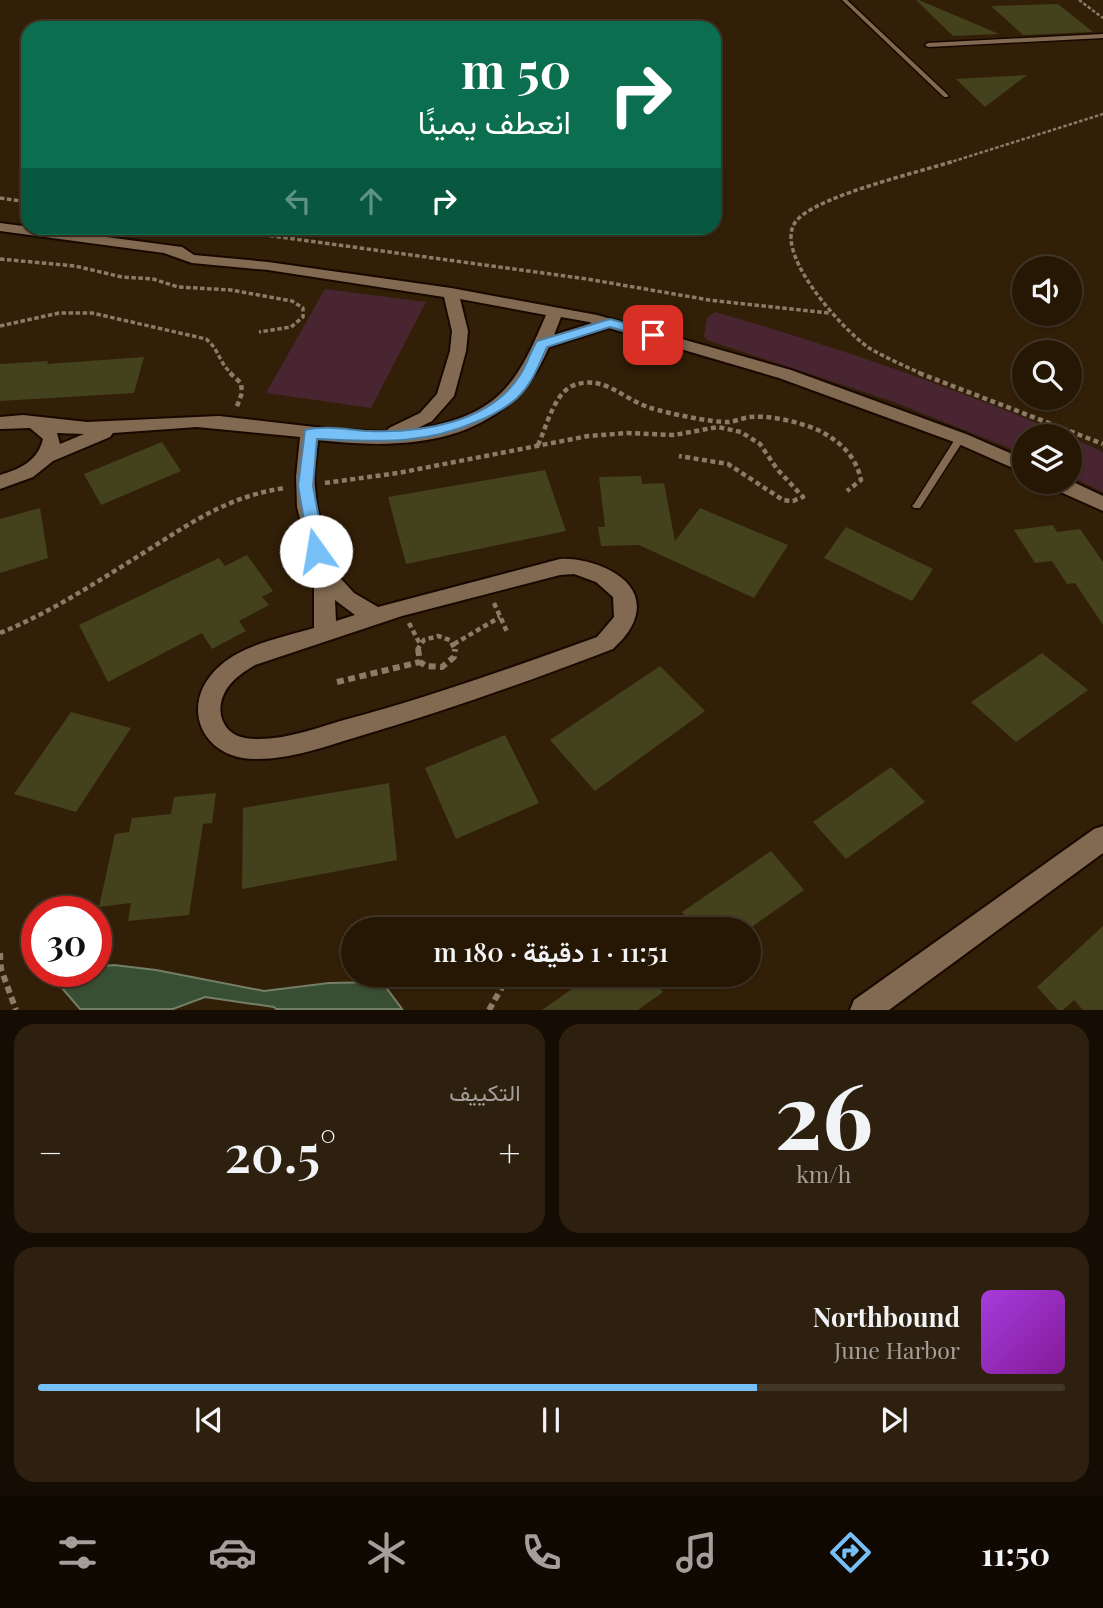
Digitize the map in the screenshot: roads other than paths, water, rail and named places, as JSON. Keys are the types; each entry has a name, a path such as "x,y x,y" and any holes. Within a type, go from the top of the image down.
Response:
{"street":[{"path":"0,227 21,230"},
{"path":"57,235 170,251 192,259 268,266 556,310 785,374 960,438 1012,462"},
{"path":"373,437 411,426 438,406 449,386 460,331 451,293"},
{"path":"0,424 22,421 88,430 183,422 217,422 310,433 373,437 421,435 467,422 492,410 513,394 526,377 556,310"},
{"path":"541,344 610,323"},
{"path":"438,406 467,422"},
{"path":"43,425 52,439 47,456"},
{"path":"0,482 28,472 47,456 112,429"},
{"path":"310,433 305,486 311,529 324,574 325,631"},
{"path":"1082,494 1103,504"},
{"path":"560,567 588,568 602,572 621,590 626,613 616,635 605,643 454,698 271,748 253,750 237,747 223,741 214,730 209,718 208,704 221,678 248,657 375,616 560,567"},
{"path":"324,574 336,590 354,605 375,616"},
{"path":"864,1010 1103,838"}],"lane":[{"path":"844,0 946,96"},
{"path":"928,45 1103,36"},
{"path":"917,506 960,438"}]}
